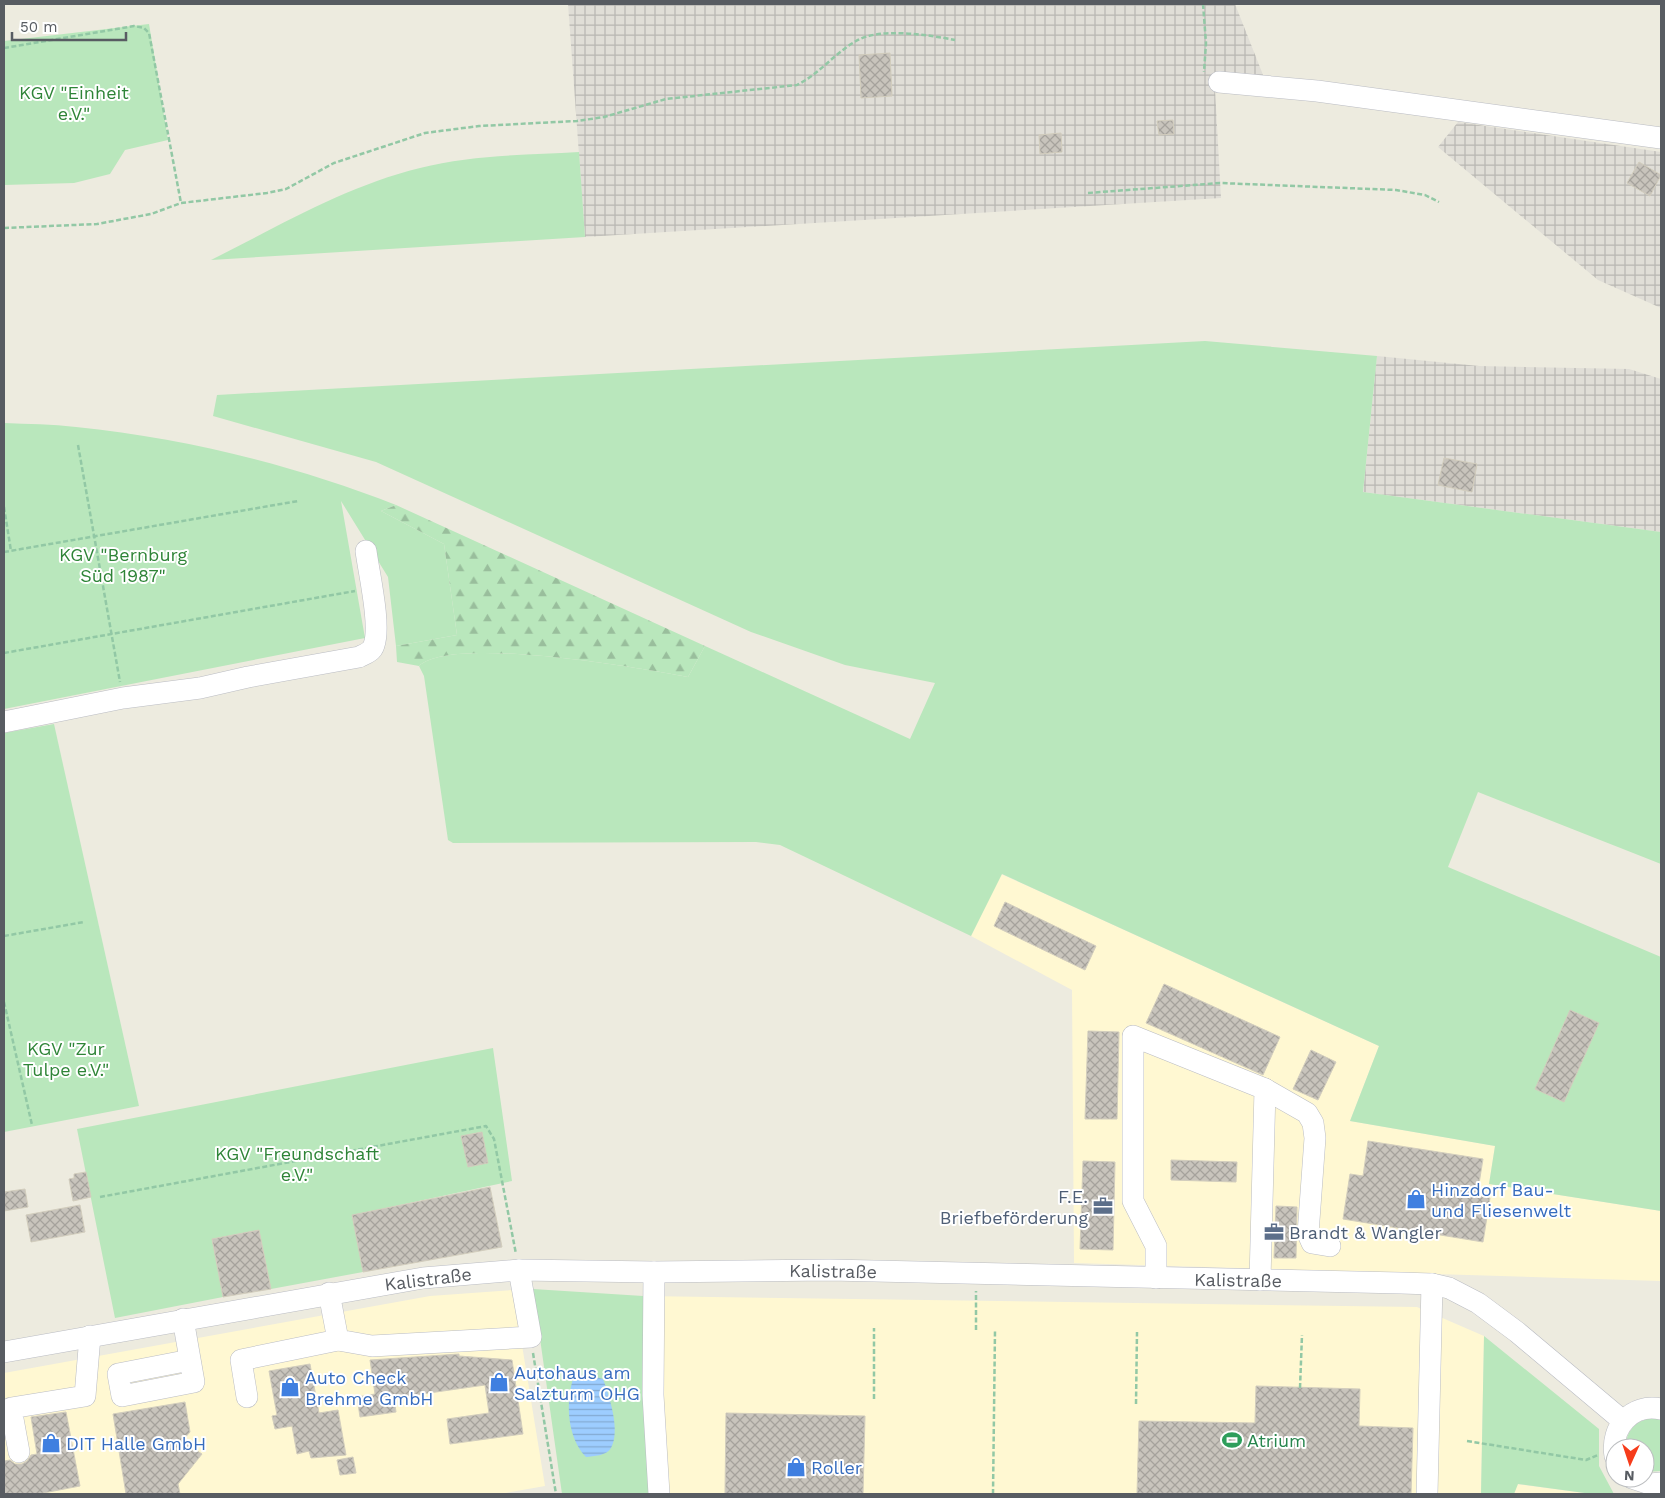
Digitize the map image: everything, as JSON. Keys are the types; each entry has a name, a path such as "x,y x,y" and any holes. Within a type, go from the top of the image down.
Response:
{"street":[{"path":"1210,80 1317,90 1661,138"},
{"path":"4,722 123,698 200,688 248,677 359,657 371,651 374,645 375,608 366,551"},
{"path":"1156,1278 1156,1246 1133,1201 1134,1036 1265,1089 1307,1113 1313,1123 1315,1138 1308,1234 1312,1243 1330,1246"},
{"path":"1260,1280 1265,1089"},
{"path":"247,1397 242,1360 338,1340 372,1346 531,1337 519,1270"},
{"name":"Kalistraße","path":"4,1352 329,1293 423,1278 519,1270 654,1272 830,1270 1432,1284 1464,1295 1492,1312 1623,1421"},
{"path":"654,1272 653,1395 659,1494"},
{"path":"1427,1494 1432,1284"},
{"path":"329,1293 338,1340"},
{"path":"183,1319 190,1360"},
{"path":"19,1452 11,1408 85,1396 90,1336"},
{"path":"1615,1438 1623,1421 1643,1409 1661,1407"}],"path":[{"path":"1203,4 1210,80"},
{"path":"4,48 134,26 144,28 149,33 180,203"},
{"path":"4,228 97,224 151,214 180,203 267,193 286,188 334,163 425,133 479,126 604,117 666,100 797,85 813,77 856,41 873,35 928,34 955,40"},
{"path":"1088,193 1220,184 1396,190 1425,195 1439,202"},
{"path":"78,445 123,698"},
{"path":"4,552 94,538 298,501"},
{"path":"4,507 11,551"},
{"path":"4,654 371,587"},
{"path":"4,936 84,922"},
{"path":"4,1002 32,1125"},
{"path":"100,1196 486,1126 494,1139 519,1270"},
{"path":"976,1274 976,1330"},
{"path":"874,1328 874,1399"},
{"path":"994,1494 996,1330"},
{"path":"1136,1332 1136,1404"},
{"path":"1300,1388 1302,1335"},
{"path":"531,1337 556,1494"},
{"path":"1467,1441 1586,1460 1605,1455"}],"shaded area":[{"path":"568,4 1235,4 1269,90 1215,89 1221,198 585,237"},
{"path":"1458,122 1661,152 1661,308 1598,280 1438,147"},
{"path":"1377,356 1479,366 1629,369 1661,379 1661,532 1363,492"},
{"path":"1001,874 1379,1046 1350,1121 1495,1146 1489,1184 1661,1211 1661,1281 1074,1263 1072,990 971,936"},
{"path":"513,1290 545,1486 500,1494 4,1494 4,1373 430,1296"},
{"path":"643,1296 1417,1307 1484,1336 1481,1494 653,1494 641,1365"},
{"path":"1517,1484 1592,1494 1514,1494"}],"green space":[{"name":"KGV \"Einheit e.V.\"","path":"149,24 168,140 125,150 110,174 74,183 4,185 4,41"},
{"path":"579,152 585,237 211,260 339,196 366,185 420,168 459,160"},
{"path":"1205,341 1377,356 1363,492 1661,532 1661,864 1478,792 1448,867 1661,957 1661,1211 1489,1184 1495,1146 1350,1121 1379,1046 1002,874 971,936 780,845 756,842 453,843 448,840 424,676 419,666 438,657 468,653 548,656 688,677 705,646 910,739 935,683 845,665 751,632 376,462 213,416 217,395"},
{"name":"KGV \"Bernburg Süd 1987\"","path":"4,423 76,427 158,438 198,446 239,455 318,477 396,505 381,511 444,544 457,635 396,646 388,577 341,501 365,638 4,709"},
{"path":"396,505 705,646 688,677 590,661 506,653 468,653 438,657 419,666 397,662 396,646 457,635 444,544 381,511"},
{"name":"KGV \"Zur Tulpe e.V.\"","path":"54,724 139,1106 4,1132 4,733"},
{"name":"KGV \"Freundschaft e.V.\"","path":"493,1048 512,1181 353,1215 363,1272 271,1289 259,1230 212,1239 223,1297 115,1318 77,1129"},
{"path":"533,1289 643,1296 645,1409 655,1494 562,1494"},
{"path":"1484,1336 1599,1429 1599,1466 1605,1477 1605,1488 1611,1488 1614,1494 1592,1494 1518,1484 1514,1494 1481,1494"},
{"path":"1646,1419 1661,1420 1661,1471 1655,1471 1655,1438 1628,1438 1632,1428"}],"water":[{"path":"589,1375 603,1379 613,1413 615,1432 614,1441 609,1451 600,1455 586,1457 571,1430 569,1397 574,1376"}],"building":[{"path":"890,53 892,96 861,98 859,55"},
{"path":"1173,120 1174,134 1159,135 1157,121"},
{"path":"1061,133 1062,152 1040,154 1039,135"},
{"path":"1639,162 1661,175 1650,196 1627,183"},
{"path":"1444,458 1477,464 1472,492 1438,485"},
{"path":"1005,902 1096,946 1085,970 994,926"},
{"path":"1164,984 1280,1037 1263,1075 1146,1023"},
{"path":"1570,1010 1599,1023 1564,1102 1535,1089"},
{"path":"1088,1031 1119,1032 1117,1119 1085,1119"},
{"path":"1311,1050 1336,1062 1318,1100 1293,1089"},
{"path":"482,1132 488,1163 468,1167 461,1136"},
{"path":"1368,1141 1483,1159 1477,1196 1490,1198 1483,1242 1343,1219 1350,1174 1363,1176"},
{"path":"1171,1160 1237,1162 1236,1182 1171,1180"},
{"path":"1083,1161 1115,1162 1113,1250 1080,1249"},
{"path":"86,1172 91,1197 73,1201 69,1179 74,1178 74,1174"},
{"path":"490,1187 502,1247 363,1272 352,1215"},
{"path":"25,1189 28,1207 4,1211 4,1192"},
{"path":"80,1205 85,1232 31,1242 26,1215"},
{"path":"1276,1206 1297,1207 1296,1258 1274,1258"},
{"path":"259,1230 271,1289 223,1297 212,1239"},
{"path":"459,1354 459,1356 512,1360 523,1434 450,1444 447,1419 489,1413 485,1385 394,1398 396,1412 360,1417 357,1397 375,1394 370,1360"},
{"path":"310,1364 319,1413 338,1410 346,1455 311,1458 309,1451 297,1454 292,1426 275,1429 272,1416 277,1415 269,1371"},
{"path":"1256,1386 1360,1389 1359,1426 1413,1428 1411,1494 1137,1494 1139,1421 1255,1423"},
{"path":"185,1402 190,1432 182,1441 202,1454 178,1484 180,1494 126,1494 113,1414"},
{"path":"66,1412 80,1486 38,1494 4,1494 4,1461 10,1460 15,1464 22,1464 31,1455 37,1454 31,1417"},
{"path":"726,1413 865,1416 863,1494 725,1494"},
{"path":"353,1457 356,1473 340,1475 337,1460"}],"place":[{"name":"Hinzdorf Bau- und Fliesenwelt","path":"1416,1199"},
{"name":"F.E. Briefbeförderung","path":"1103,1206"},
{"name":"Brandt & Wangler","path":"1274,1232"},
{"name":"Autohaus am Salzturm OHG","path":"499,1382"},
{"name":"Auto Check Brehme GmbH","path":"290,1387"},
{"name":"Atrium","path":"1232,1440"},
{"name":"DIT Halle GmbH","path":"51,1443"},
{"name":"Roller","path":"796,1467"}]}
